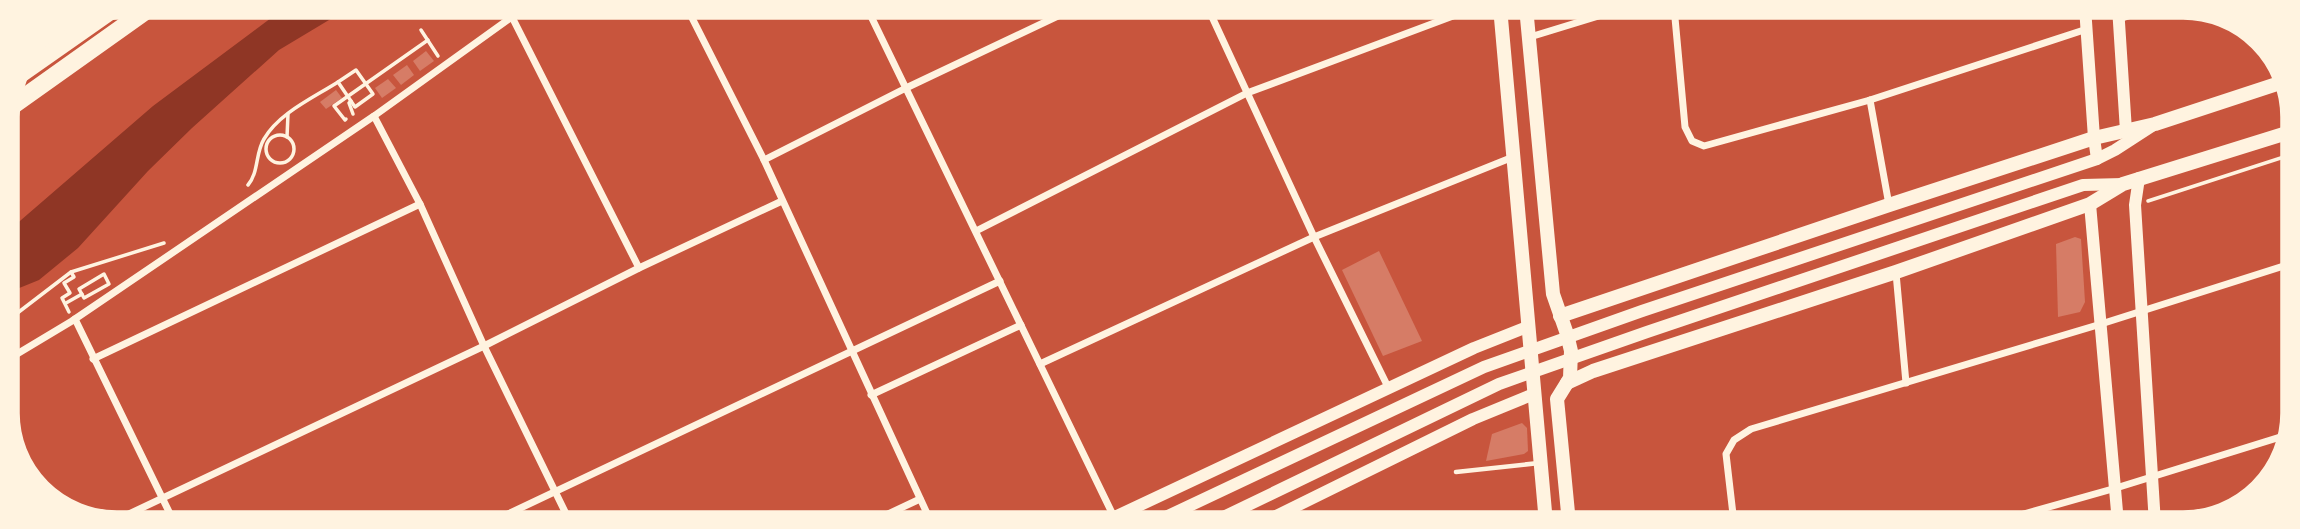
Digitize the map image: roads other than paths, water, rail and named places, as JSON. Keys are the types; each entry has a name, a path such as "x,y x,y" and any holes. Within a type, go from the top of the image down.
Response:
{"highway":[{"path":"19,101 136,18"},
{"path":"31,67 100,19"}],"main road":[{"path":"1501,18 1545,511"},
{"path":"1527,18 1553,294 1571,351 1571,371 1557,399 1568,511"},
{"path":"2086,18 2097,159"},
{"path":"2119,18 2126,131"},
{"path":"1560,316 2094,138 2155,124 2277,84"},
{"path":"1177,511 1484,367 1642,311 2097,159 2155,124"},
{"path":"1567,383 1593,370 1896,272 2090,204 2123,184 2139,178 2282,134"},
{"path":"2139,178 2136,205 2154,511"},
{"path":"1236,511 1499,384 1647,331 2083,185 2123,184"},
{"path":"2090,204 2117,511"},
{"path":"1126,512 1388,387 1527,327"},
{"path":"1285,511 1473,419 1534,394"}],"street":[{"path":"18,353 74,320 374,116 511,18"},
{"path":"513,18 639,268"},
{"path":"692,18 764,160 926,512"},
{"path":"872,18 1040,364 1104,512"},
{"path":"764,160 906,88 1055,18"},
{"path":"1213,18 1314,237 1388,387"},
{"path":"975,231 1247,93 1448,18"},
{"path":"1529,37 1592,18"},
{"path":"1675,18 1685,127 1692,141 1704,146 1870,100 2087,29"},
{"path":"1870,100 1889,205"},
{"path":"374,116 420,204 484,346 565,512"},
{"path":"1040,364 1314,237 1513,157"},
{"path":"133,512 782,201"},
{"path":"93,359 420,204"},
{"path":"1733,511 1726,454 1734,440 1751,429 2282,266"},
{"path":"1896,272 1906,383"},
{"path":"513,512 1000,281"},
{"path":"74,320 169,512"},
{"path":"872,395 1021,325"},
{"path":"2034,511 2279,437"},
{"path":"893,512 920,499"}],"lane":[{"path":"1455,472 1540,463"}]}
